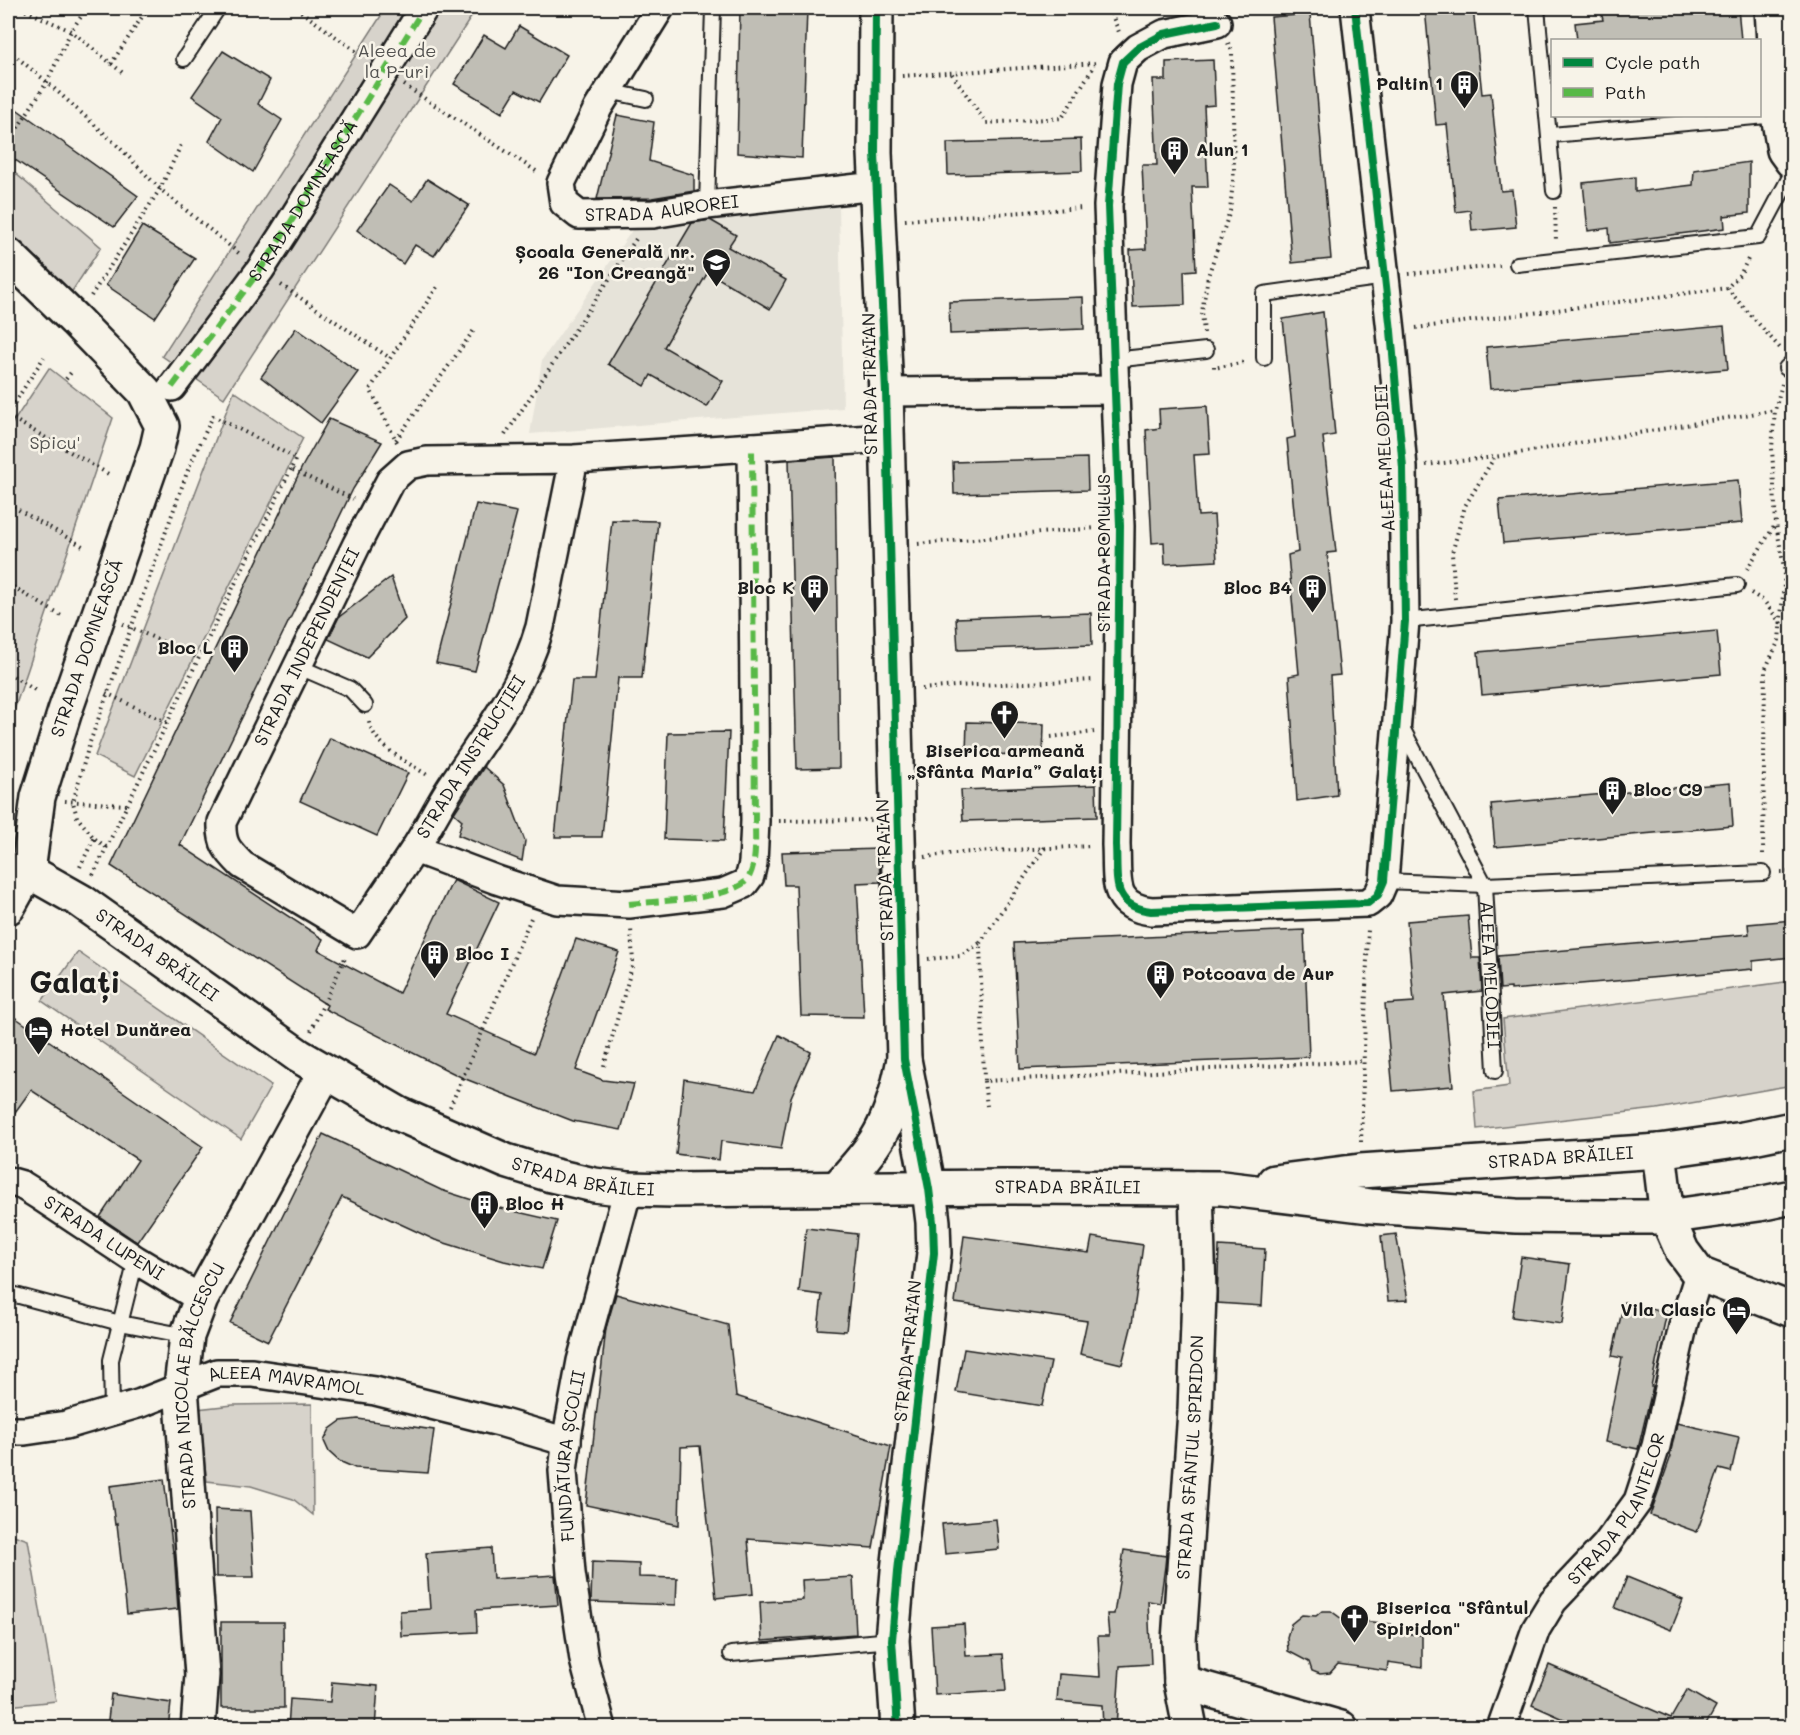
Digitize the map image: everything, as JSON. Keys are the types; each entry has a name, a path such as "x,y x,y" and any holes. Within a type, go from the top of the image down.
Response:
{"main road":[{"name":"STRADA TRAIAN","path":"876,8 876,186 880,222 886,392 904,1059 929,1189 934,1253 892,1640 898,1728"},
{"path":"1772,8 1778,115 1784,150 1792,161"},
{"path":"8,255 75,320 158,389"},
{"name":"STRADA DOMNEASCĂ","path":"8,907 28,871 38,797 76,679 157,448 162,426 158,389"},
{"name":"STRADA BRĂILEI","path":"28,871 81,901 312,1064 399,1114 506,1161 594,1185 628,1189 1209,1188 1370,1206 1505,1215 1667,1217 1792,1197"},
{"path":"837,1188 861,1161 880,1134 896,1098 904,1059"},
{"name":"STRADA NICOLAE BĂLCESCU","path":"198,1728 202,1675 181,1387 187,1336 201,1299 312,1064"},
{"name":"STRADA BRĂILEI","path":"1209,1188 1360,1171 1659,1151 1792,1130"},
{"path":"1659,1151 1667,1217 1682,1251 1699,1274 1792,1310"},
{"name":"STRADA SFÂNTUL SPIRIDON","path":"1190,1728 1181,1682 1179,1641 1193,1453 1199,1304 1209,1188"},
{"path":"1181,1682 1341,1728"}],"street":[{"name":"STRADA DOMNEASCĂ","path":"158,389 275,247 424,8"},
{"name":"STRADA AUROREI","path":"660,8 598,108 561,183 564,203 579,215 653,214 707,205 876,186"},
{"name":"ALEEA MELODIEI","path":"1354,8 1391,331 1403,468 1405,621 1384,881"},
{"path":"1109,63 1164,34 1217,23"},
{"name":"STRADA ROMULUS","path":"1109,63 1117,84 1108,206 1120,526 1116,845 1120,894 1125,903 1137,909 1151,911 1368,903"},
{"path":"886,392 1116,390"},
{"path":"408,465 428,461 574,459 886,438"},
{"path":"415,849 557,900 628,904 723,893 735,890 744,884 750,876 753,863 755,821 752,447"},
{"name":"STRADA INSTRUCȚIEI","path":"357,934 415,849 449,790 499,719 518,686 540,627 574,459"},
{"name":"STRADA INDEPENDENȚEI","path":"357,934 242,865 228,851 221,837 222,822 357,544 390,481 408,465"},
{"path":"1368,903 1378,895 1384,881"},
{"name":"STRADA LUPENI","path":"8,1181 21,1185 38,1195 136,1260 201,1299"},
{"name":"FUNDĂTURA ȘCOLII","path":"602,1728 584,1660 571,1573 563,1471 581,1361 628,1189"},
{"name":"STRADA PLANTELOR","path":"1501,1728 1536,1629 1553,1601 1606,1545 1638,1501 1656,1446 1684,1322 1699,1274"},
{"name":"ALEEA MAVRAMOL","path":"8,1431 66,1425 141,1403 217,1373 252,1373 375,1391 503,1423 567,1442"}],"lane":[{"path":"184,58 218,8"},
{"path":"707,205 713,8"},
{"path":"1538,8 1551,135 1554,191"},
{"path":"608,91 646,99"},
{"path":"1761,116 1778,115"},
{"path":"1551,135 1755,117"},
{"path":"1517,264 1758,237 1792,173"},
{"path":"1264,358 1264,294 1385,277"},
{"path":"1113,360 1206,350"},
{"path":"1405,621 1737,585"},
{"path":"297,666 350,689 365,705"},
{"name":"ALEEA MELODIEI","path":"1398,720 1485,885 1495,1071"},
{"path":"1384,881 1485,885 1763,873"},
{"path":"112,1412 111,1360 136,1260"},
{"path":"8,1293 120,1323 187,1336"},
{"path":"731,1654 892,1640"}],"path":[{"path":"20,8 71,31 123,73"},
{"path":"8,143 47,82 71,31 87,8"},
{"path":"111,64 148,8"},
{"path":"296,8 384,71 562,188"},
{"path":"1217,23 1232,51 1234,170 1230,211 1208,276 1202,312 1206,350 1214,368 1264,358"},
{"path":"8,50 134,161 160,189"},
{"path":"911,76 1109,63"},
{"path":"952,74 986,123 1062,118 1109,63"},
{"path":"75,320 160,189 181,145"},
{"path":"1554,191 1557,260"},
{"path":"915,219 1108,206"},
{"path":"488,460 653,214"},
{"path":"1391,331 1727,288 1741,273 1758,237"},
{"path":"1385,277 1517,264"},
{"path":"408,465 370,389 440,284"},
{"path":"1727,288 1779,347 1789,365 1775,410 1772,448 1776,524 1785,573 1779,640 1765,670 1763,873"},
{"path":"396,440 474,330"},
{"path":"44,357 8,415 110,475"},
{"path":"66,379 73,370"},
{"path":"1403,468 1495,457 1775,410"},
{"path":"81,901 296,458 213,416 189,467 89,745 74,802 77,818 94,838 106,847"},
{"path":"1456,614 1452,554 1465,506 1495,457"},
{"path":"291,469 376,510"},
{"path":"8,504 86,548"},
{"path":"1776,524 1737,585 1764,601 1781,624"},
{"path":"924,543 1120,526"},
{"path":"8,584 63,617"},
{"path":"99,612 199,658"},
{"path":"8,673 38,692"},
{"path":"76,679 168,723"},
{"path":"929,689 1119,679"},
{"path":"365,705 370,727 380,740 397,756 449,790"},
{"path":"1051,737 1118,729"},
{"path":"38,797 126,805"},
{"path":"755,821 898,820"},
{"path":"80,867 94,838"},
{"path":"934,855 1045,847 1116,845"},
{"path":"937,959 961,956 980,943 1045,847"},
{"path":"439,1133 540,895"},
{"path":"1360,1171 1368,903"},
{"path":"604,1066 633,963 632,932"},
{"path":"312,1064 357,934"},
{"path":"980,943 984,1081 987,1106"},
{"path":"984,1081 1363,1061"}],"shaded area":[{"name":"Școala Generală nr. 26 \"Ion Creangă\"","path":"839,206 843,408 530,434 542,360 642,216"}],"green space":[{"name":"Aleea de la P-uri","path":"386,8 477,8 224,398 162,356"},
{"path":"8,167 101,247 69,296 8,236"},
{"name":"Spicu'","path":"49,368 113,418 8,728 8,430"},
{"path":"234,391 303,438 135,776 95,756"},
{"path":"78,952 271,1086 241,1139 42,1001"},
{"path":"1792,981 1792,1085 1657,1109 1477,1129 1474,1091 1509,1086 1503,1019"},
{"path":"312,1404 313,1515 293,1499 251,1486 207,1481 197,1409 233,1405"},
{"path":"8,1533 28,1540 56,1701 8,1706"}],"building":[{"path":"740,8 807,8 802,158 737,153"},
{"name":"Paltin 1","path":"1425,8 1473,8 1482,94 1491,93 1501,191 1512,190 1516,227 1472,231 1470,210 1456,212 1447,124 1436,125"},
{"path":"1630,8 1712,8 1712,10 1738,8 1741,39 1577,39 1575,23 1603,20 1601,11"},
{"path":"1310,14 1331,259 1292,263 1271,17"},
{"path":"519,26 567,55 539,102 516,90 502,113 454,84 484,35 506,48"},
{"path":"223,51 270,80 258,104 282,120 253,172 209,141 222,117 192,96"},
{"name":"Alun 1","path":"1213,60 1215,105 1204,106 1208,187 1192,187 1196,270 1184,271 1185,305 1133,307 1130,250 1146,249 1142,165 1157,165 1153,80 1166,80 1166,62"},
{"path":"8,103 138,196 114,227 8,155"},
{"path":"617,115 654,122 649,161 694,175 694,191 652,198 597,199"},
{"path":"1081,139 1082,171 948,175 947,143"},
{"path":"1749,162 1749,213 1724,216 1725,228 1610,243 1609,228 1588,231 1583,183 1635,177 1635,192 1693,185 1694,170"},
{"path":"427,179 469,205 434,256 415,245 403,264 357,230 389,185 413,201"},
{"path":"710,220 736,235 728,247 786,280 770,309 708,272 664,347 723,381 707,407 651,375 645,386 608,364 692,223"},
{"path":"142,226 195,258 155,318 106,285"},
{"path":"1083,297 1084,329 950,334 949,302"},
{"name":"Bloc B4","path":"1323,312 1335,435 1323,437 1336,552 1327,553 1340,675 1330,676 1337,795 1297,801 1289,676 1299,674 1288,555 1298,552 1287,439 1295,437 1283,319"},
{"path":"1724,326 1728,369 1490,389 1486,347"},
{"path":"296,328 358,372 321,423 261,377"},
{"path":"1207,406 1210,454 1194,455 1198,516 1214,515 1217,561 1165,564 1164,542 1152,543 1146,430 1160,428 1159,409"},
{"path":"329,419 382,442 353,489 180,845 323,939 318,950 399,993 453,880 499,902 446,1014 534,1053 576,939 619,952 576,1070 603,1080 634,1084 621,1130 573,1121 463,1078 325,1009 327,1005 111,866 302,467"},
{"name":"Bloc K","path":"835,457 839,768 797,769 789,460"},
{"path":"1087,458 1088,490 954,494 953,462"},
{"path":"1738,480 1742,523 1503,543 1499,500"},
{"path":"476,504 517,512 475,671 436,663"},
{"path":"612,520 658,521 642,678 618,678 602,837 555,837 572,680 595,680"},
{"path":"391,577 405,619 367,657 328,639 339,617"},
{"path":"1091,613 1092,645 958,650 956,618"},
{"path":"1717,631 1721,674 1482,695 1478,652"},
{"name":"Biserica armeană „Sfânta Maria” Galați","path":"967,722 1044,724 1043,756 966,753"},
{"path":"729,732 724,841 664,839 668,733"},
{"path":"330,738 408,773 377,836 300,801"},
{"path":"484,767 504,785 525,841 522,861 458,835 462,820 454,813"},
{"name":"Bloc C9","path":"1730,783 1733,826 1495,847 1491,804"},
{"path":"1096,785 1097,817 963,821 961,790"},
{"path":"879,849 880,882 857,883 864,1017 801,1016 796,885 784,885 782,852"},
{"path":"1468,916 1472,958 1480,958 1482,991 1444,995 1453,1086 1393,1091 1385,1004 1414,1002 1407,921"},
{"path":"1792,920 1792,957 1753,961 1753,969 1511,990 1511,988 1500,989 1498,956 1749,934 1748,924"},
{"name":"Potcoava de Aur","path":"1304,930 1309,1057 1020,1069 1014,943"},
{"path":"16,1018 203,1147 137,1242 100,1217 138,1160 31,1090 8,1122 8,1030"},
{"path":"779,1035 811,1052 791,1097 781,1149 721,1141 719,1160 676,1154 684,1079 755,1091"},
{"name":"Bloc H","path":"323,1134 441,1190 491,1206 557,1221 542,1269 504,1261 435,1240 342,1197 268,1341 230,1323"},
{"path":"806,1228 857,1234 846,1331 818,1329 822,1295 799,1292"},
{"path":"1396,1234 1408,1300 1388,1301 1381,1236"},
{"path":"964,1236 1089,1253 1092,1237 1143,1245 1132,1324 1122,1364 1080,1354 1087,1321 955,1303"},
{"path":"1219,1246 1265,1249 1262,1306 1217,1303"},
{"path":"1521,1257 1570,1264 1562,1324 1512,1317"},
{"path":"616,1294 728,1325 736,1396 891,1446 873,1548 748,1539 753,1594 716,1598 700,1446 681,1447 679,1525 586,1505 606,1328"},
{"path":"1624,1302 1667,1312 1638,1449 1605,1442 1622,1358 1612,1356"},
{"path":"964,1349 1051,1362 1042,1406 956,1392"},
{"path":"358,1419 434,1430 428,1473 355,1468 339,1461 329,1452 324,1441 330,1429 341,1421"},
{"path":"1677,1423 1739,1437 1731,1472 1719,1469 1697,1532 1650,1515 1671,1456"},
{"path":"164,1479 174,1552 178,1609 127,1614 117,1524 115,1525 110,1486"},
{"path":"215,1509 250,1511 254,1577 216,1577"},
{"path":"996,1519 999,1549 945,1554 942,1524"},
{"path":"491,1548 493,1579 555,1575 558,1605 476,1610 477,1632 401,1636 400,1611 430,1609 426,1553"},
{"path":"1124,1550 1166,1556 1165,1566 1160,1603 1148,1601 1151,1664 1120,1666 1116,1728 1103,1728 1102,1705 1057,1701 1059,1674 1100,1677 1098,1636 1109,1636 1107,1614 1114,1614"},
{"path":"592,1562 639,1564 639,1577 677,1578 676,1605 591,1602"},
{"path":"853,1577 856,1634 762,1641 760,1602 803,1600 802,1580"},
{"path":"1627,1577 1683,1600 1671,1630 1615,1608"},
{"name":"Biserica \"Sfântul Spiridon\"","path":"1322,1611 1331,1611 1342,1619 1391,1624 1391,1632 1422,1635 1422,1667 1388,1662 1387,1671 1338,1664 1330,1673 1320,1674 1312,1671 1309,1662 1288,1651 1287,1637 1291,1624 1302,1615 1316,1616"},
{"path":"221,1622 283,1622 284,1708 221,1708"},
{"path":"964,1624 966,1656 1003,1654 1006,1691 935,1695 931,1626"},
{"path":"1549,1665 1671,1718 1687,1690 1716,1707 1704,1728 1584,1728 1532,1705"},
{"path":"332,1682 378,1686 375,1728 288,1728 290,1699 330,1702"},
{"path":"111,1694 171,1703 168,1728 107,1728"}],"marked path":[{"path":"172,387 260,270 424,8"},
{"path":"629,904 712,895 741,885 752,871 755,842 752,447"}],"cycle path":[{"path":"876,8 875,153 886,392 904,1059 929,1189 934,1253 892,1640 898,1728"},
{"path":"1217,23 1164,34 1138,48 1123,62 1117,84 1108,206 1120,526 1117,880 1122,897 1138,908 1151,911 1368,903 1378,895 1384,881 1405,621 1403,468 1391,331 1355,8"}],"place":[{"name":"Paltin 1","path":"1464,110"},
{"name":"Alun 1","path":"1175,176"},
{"name":"Școala Generală nr. 26 \"Ion Creangă\"","path":"716,288"},
{"name":"Bloc K","path":"815,614"},
{"name":"Bloc B4","path":"1313,614"},
{"name":"Bloc L","path":"234,674"},
{"name":"Biserica armeană „Sfânta Maria” Galați","path":"1005,740"},
{"name":"Bloc C9","path":"1612,816"},
{"name":"Bloc I","path":"434,980"},
{"name":"Potcoava de Aur","path":"1161,1000"},
{"name":"Hotel Dunărea","path":"39,1056"},
{"name":"Bloc H","path":"484,1230"},
{"name":"Vila Clasic","path":"1737,1336"},
{"name":"Biserica \"Sfântul Spiridon\"","path":"1355,1644"}],"district":[{"name":"Galați","path":"75,983"}]}
